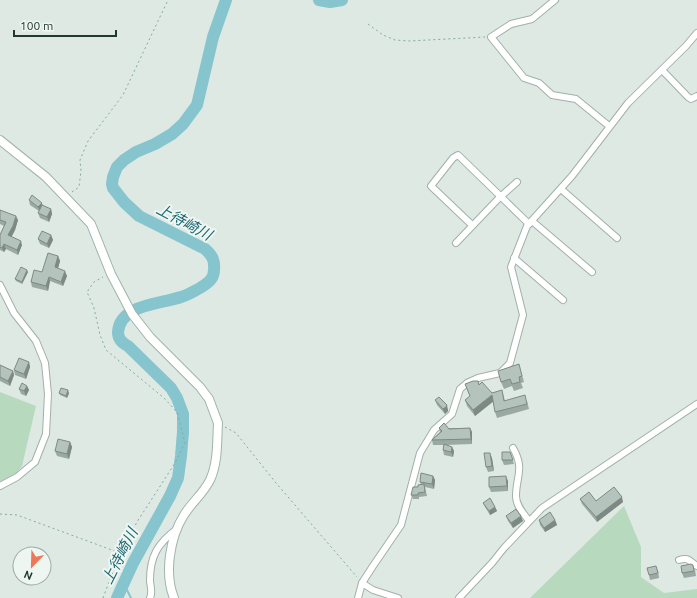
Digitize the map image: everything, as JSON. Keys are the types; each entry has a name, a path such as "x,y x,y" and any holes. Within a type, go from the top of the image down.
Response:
{"street":[{"path":"555,0 532,19 511,24 491,37 524,78 539,83 552,95 576,99 609,126"},
{"path":"358,598 362,583 401,525 420,453 434,430 452,414 460,389 467,383 478,378 500,373 510,363 522,315 511,267 519,244 531,222 593,150 609,126 628,103 686,46 697,32"},
{"path":"662,70 688,97 692,98 697,96"},
{"path":"0,140 46,177 91,224 120,294 132,314 150,337 200,387 209,399 218,423 215,464 211,479 204,492 184,514 177,529 168,563 170,588 174,598"},
{"path":"472,225 431,186 453,158 458,155 500,196 592,272"},
{"path":"456,243 500,196 516,182"},
{"path":"561,189 617,238"},
{"path":"514,258 563,300"},
{"path":"0,285 14,312 36,341 45,363 48,394 46,434 35,462 17,477 0,486"},
{"path":"459,598 542,508 696,408"},
{"path":"513,448 518,456 520,466 516,497 519,507 529,521"},
{"path":"150,598 152,594 150,581 151,568 154,554 165,537 177,529"},
{"path":"679,560 685,558 691,560 697,566"},
{"path":"362,583 373,590 398,598"}],"path":[{"path":"66,198 79,187 81,171 80,160 88,141 123,95 168,0"},
{"path":"368,24 383,35 395,40 410,41 491,37"},
{"path":"103,598 120,553 137,522 176,463 185,443 177,412 164,398 106,350 100,335 94,308 87,292 94,282 111,274"},
{"path":"218,423 236,433 276,483 362,583"},
{"path":"0,514 17,514 120,553"}],"green space":[{"path":"0,392 36,406 22,466 3,489 0,490"},
{"path":"624,506 641,547 641,577 664,593 697,589 697,598 530,598"}],"building":[{"path":"32,195 42,203 38,207 29,200"},
{"path":"42,205 51,209 47,217 38,213"},
{"path":"0,210 16,216 8,235 21,241 17,250 4,244 2,248 0,247 0,235 6,222 0,220"},
{"path":"42,231 51,235 47,244 38,239"},
{"path":"48,253 58,256 55,267 65,271 61,282 49,277 46,286 31,282 34,270 42,272"},
{"path":"21,267 27,270 22,282 15,279"},
{"path":"19,358 29,362 24,374 14,370"},
{"path":"519,364 522,376 519,377 520,382 512,384 510,379 501,382 498,371"},
{"path":"0,365 13,371 8,381 0,377"},
{"path":"478,381 479,385 482,382 492,393 502,390 504,401 525,395 527,404 495,412 492,395 473,410 465,400 470,396 465,384"},
{"path":"22,383 27,386 24,391 19,389"},
{"path":"61,388 68,390 66,396 59,393"},
{"path":"439,397 447,405 443,409 435,400"},
{"path":"444,423 449,429 470,428 471,439 432,440 442,431 439,428"},
{"path":"58,439 70,442 67,454 55,451"},
{"path":"444,444 452,447 451,452 443,450"},
{"path":"502,452 510,452 513,460 502,460"},
{"path":"484,453 490,453 492,466 486,467"},
{"path":"421,473 433,476 432,484 420,482"},
{"path":"506,476 507,486 489,487 489,477"},
{"path":"424,484 425,492 418,493 418,495 411,495 413,487 418,487 418,485"},
{"path":"614,487 622,497 596,517 580,499 589,492 596,501"},
{"path":"490,498 495,507 489,511 483,503"},
{"path":"516,509 521,516 511,523 506,516"},
{"path":"550,512 555,520 544,528 539,520"},
{"path":"693,565 694,571 682,573 681,566"},
{"path":"656,566 658,573 649,575 647,568"}],"waterway":[{"name":"上待崎川","path":"117,598 133,563 170,496 178,478 183,432 183,414 177,398 171,388 128,346 124,344 119,337 118,332 121,323 126,316 134,310 184,296 200,288 212,278 214,273 214,263 210,253 205,249 139,216 124,202 113,188 113,177 117,167 124,160 136,152 155,144 172,134 183,124 197,105 213,37 226,0"},
{"name":"上待崎川","path":"319,0 330,2 342,0"},
{"path":"124,584 131,598"}]}
